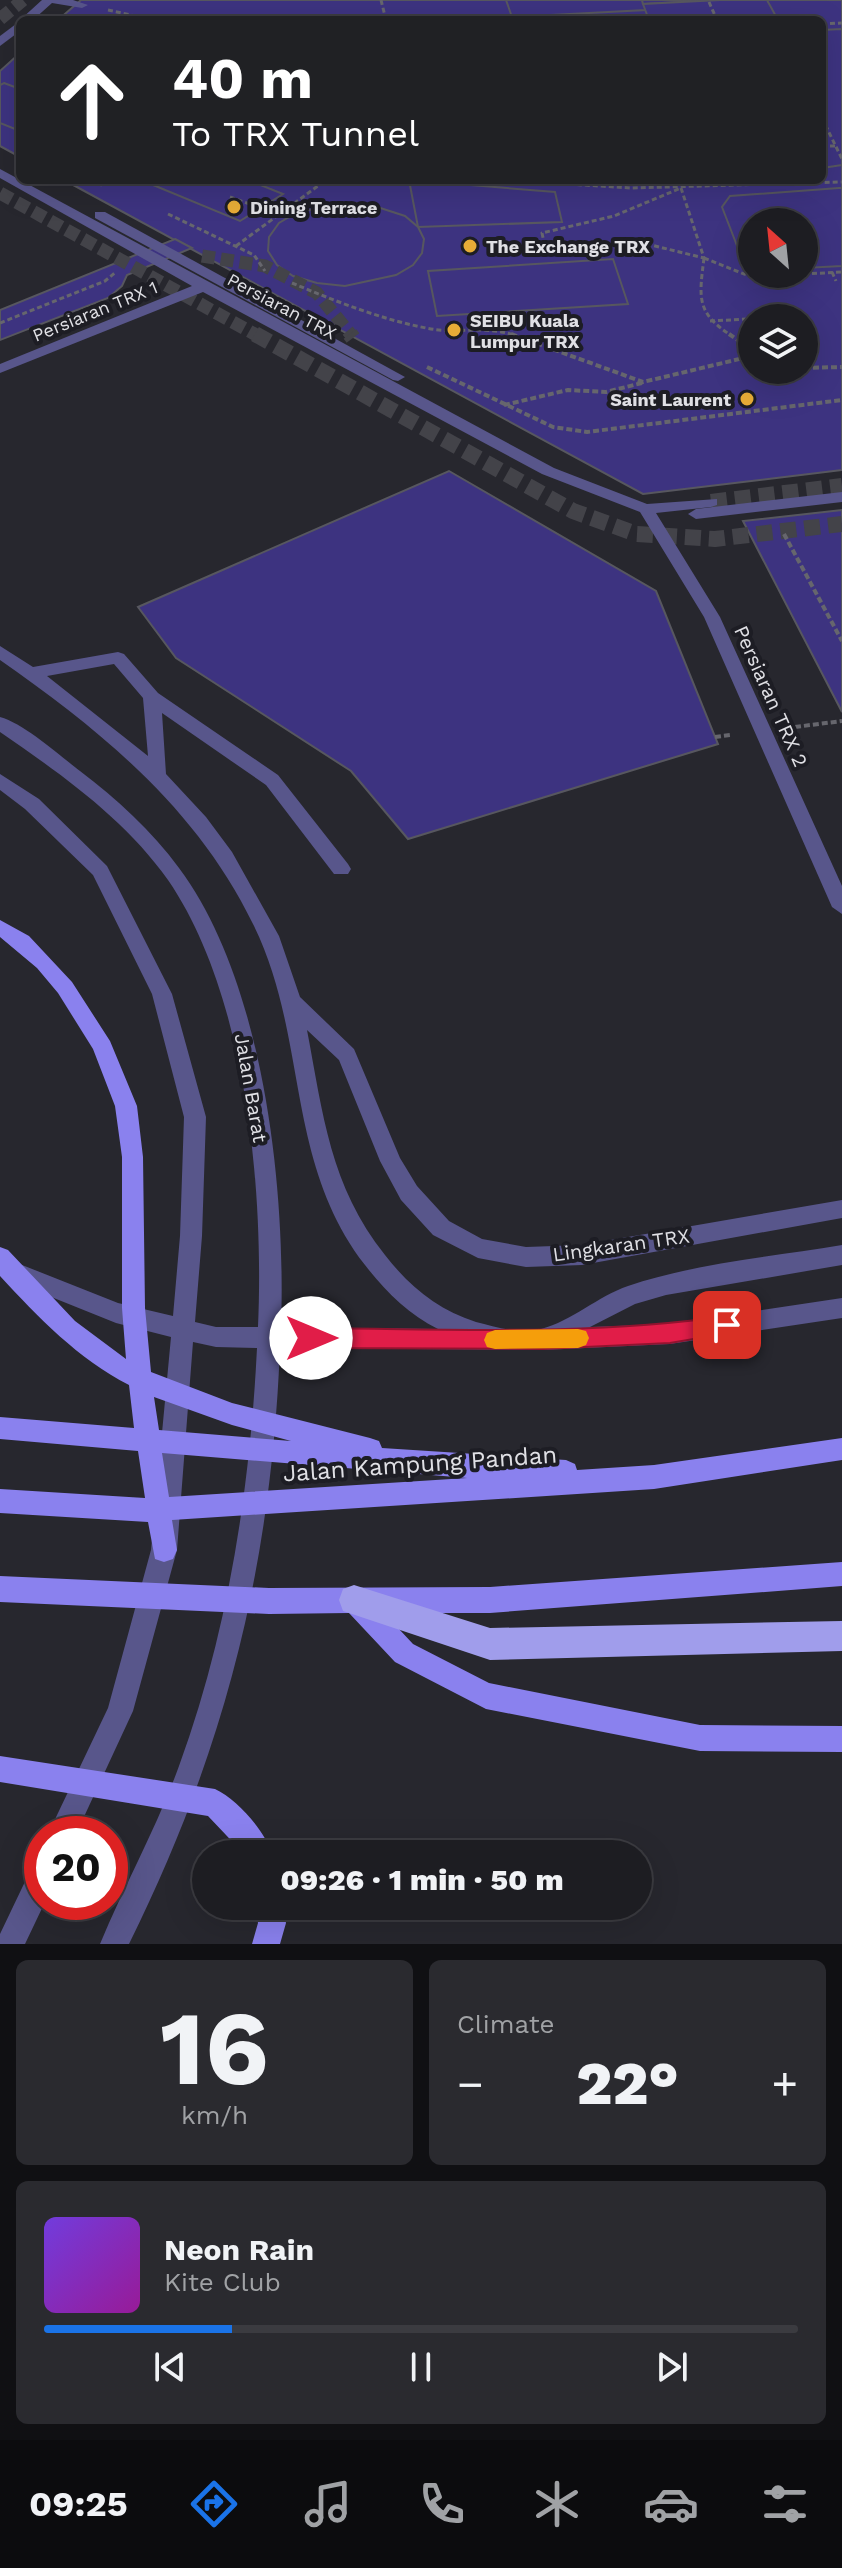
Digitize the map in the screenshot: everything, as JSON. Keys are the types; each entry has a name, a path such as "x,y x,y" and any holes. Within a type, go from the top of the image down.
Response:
{"highway":[{"path":"354,1600 490,1644 842,1636"}],"main road":[{"path":"0,927 35,953 66,987 95,1030 131,1128 135,1332 164,1550"},
{"path":"4,1264 101,1356 162,1391 228,1413 431,1464"},
{"path":"0,1428 431,1464 654,1477"},
{"name":"Jalan Kampung Pandan","path":"0,1501 150,1510 654,1477 842,1449"},
{"path":"0,1589 269,1601 490,1600 842,1574"},
{"path":"354,1600 404,1653 486,1696 700,1738 842,1739"},
{"path":"0,1769 215,1803 249,1840"},
{"path":"266,1944 271,1920"}],"street":[{"path":"31,16 51,0 82,5"},
{"path":"0,42 16,28"},
{"name":"Persiaran TRX","path":"20,184 548,471 646,509 711,502"},
{"name":"Persiaran TRX","path":"44,184 372,354 548,471"},
{"path":"168,250 202,256"},
{"name":"Persiaran TRX 1","path":"0,369 204,286"},
{"path":"356,342 372,354"},
{"path":"688,515 842,497"},
{"name":"Persiaran TRX 2","path":"646,509 712,617 842,907"},
{"path":"0,652 158,772 197,820 247,893 285,976 321,1164 340,1210 367,1253 400,1290 439,1318 502,1340"},
{"path":"31,673 118,658 152,697 272,780 341,869"},
{"path":"152,697 158,772"},
{"name":"Jalan Barat","path":"0,723 64,767 134,828 190,900 232,992 257,1110 271,1232 265,1415 252,1547 212,1709 149,1875 114,1944"},
{"path":"0,781 32,804 100,871 162,994 195,1117 191,1236 164,1550 120,1711 70,1816"},
{"name":"Lingkaran TRX","path":"290,1000 347,1055 391,1161 409,1193 441,1228 478,1248 526,1257 582,1255 842,1209"},
{"path":"543,1340 629,1296 666,1285 842,1255"},
{"path":"4,1264 116,1313 216,1337 543,1340 670,1334 842,1308"},
{"path":"10,1944 24,1915"}],"path":[{"path":"709,2 715,16"},
{"path":"82,5 139,16"},
{"path":"826,126 842,159"},
{"path":"826,146 836,146"},
{"path":"99,184 117,192"},
{"path":"236,246 320,184"},
{"path":"589,184 681,188 762,184"},
{"path":"716,184 717,188"},
{"path":"681,188 704,258 700,291 709,321 738,341"},
{"path":"681,188 647,207 602,223 542,233 546,252 651,245 704,258 738,272"},
{"path":"230,197 279,214"},
{"path":"156,209 254,255 265,272"},
{"path":"832,272 836,281"},
{"path":"818,273 842,272"},
{"path":"279,278 348,306 429,329 494,328 643,382"},
{"path":"0,323 105,281"},
{"path":"709,321 738,320"},
{"path":"503,405 568,390 606,392 738,359"},
{"path":"424,365 553,427 587,432 842,400"},
{"path":"818,368 842,367"},
{"path":"768,505 842,641"}],"building":[{"name":"The Exchange TRX","path":"81,0 842,0 842,470 643,494 71,184 826,184 826,16 63,16"},
{"path":"506,0 642,0 646,10 531,16 512,16"},
{"path":"642,0 720,0 643,4"},
{"path":"767,0 776,16 648,16 643,4"},
{"path":"842,29 842,165 826,167 826,30"},
{"path":"16,57 16,155 0,146 0,71"},
{"path":"4,83 16,88 16,129 0,123 0,85"},
{"name":"Dining Terrace","path":"151,184 258,184 283,194 240,221"},
{"path":"410,184 458,184 555,192 562,222 418,227"},
{"path":"842,188 842,266 818,267 818,208 738,208 738,248 722,207 730,196"},
{"path":"341,203 365,203 405,216 418,227 424,239 422,253 413,265 396,275 345,286 293,276 277,265 268,251 269,237 279,223 296,213"},
{"path":"175,239 192,248 127,275 122,286 108,298 0,340 0,310"},
{"path":"613,259 628,304 437,316 428,271"},
{"path":"449,471 656,591 718,744 408,839 351,771 176,658 138,607"},
{"path":"842,510 842,712 743,521"}],"tunnel":[{"path":"0,19 23,0"},
{"path":"0,193 258,336"},
{"path":"202,256 265,266 317,293 352,336"},
{"path":"255,334 573,511 636,534 715,539 842,524"},
{"path":"350,334 353,338"},
{"path":"711,502 842,486"}],"slow traffic":[{"path":"495,1340 578,1338"}],"place":[{"name":"Dining Terrace","path":"234,207"},
{"name":"The Exchange TRX","path":"470,246"},
{"name":"SEIBU Kuala Lumpur TRX","path":"454,330"},
{"name":"Saint Laurent","path":"747,399"}],"route":[{"path":"311,1338 543,1340 670,1334 727,1325"}]}
